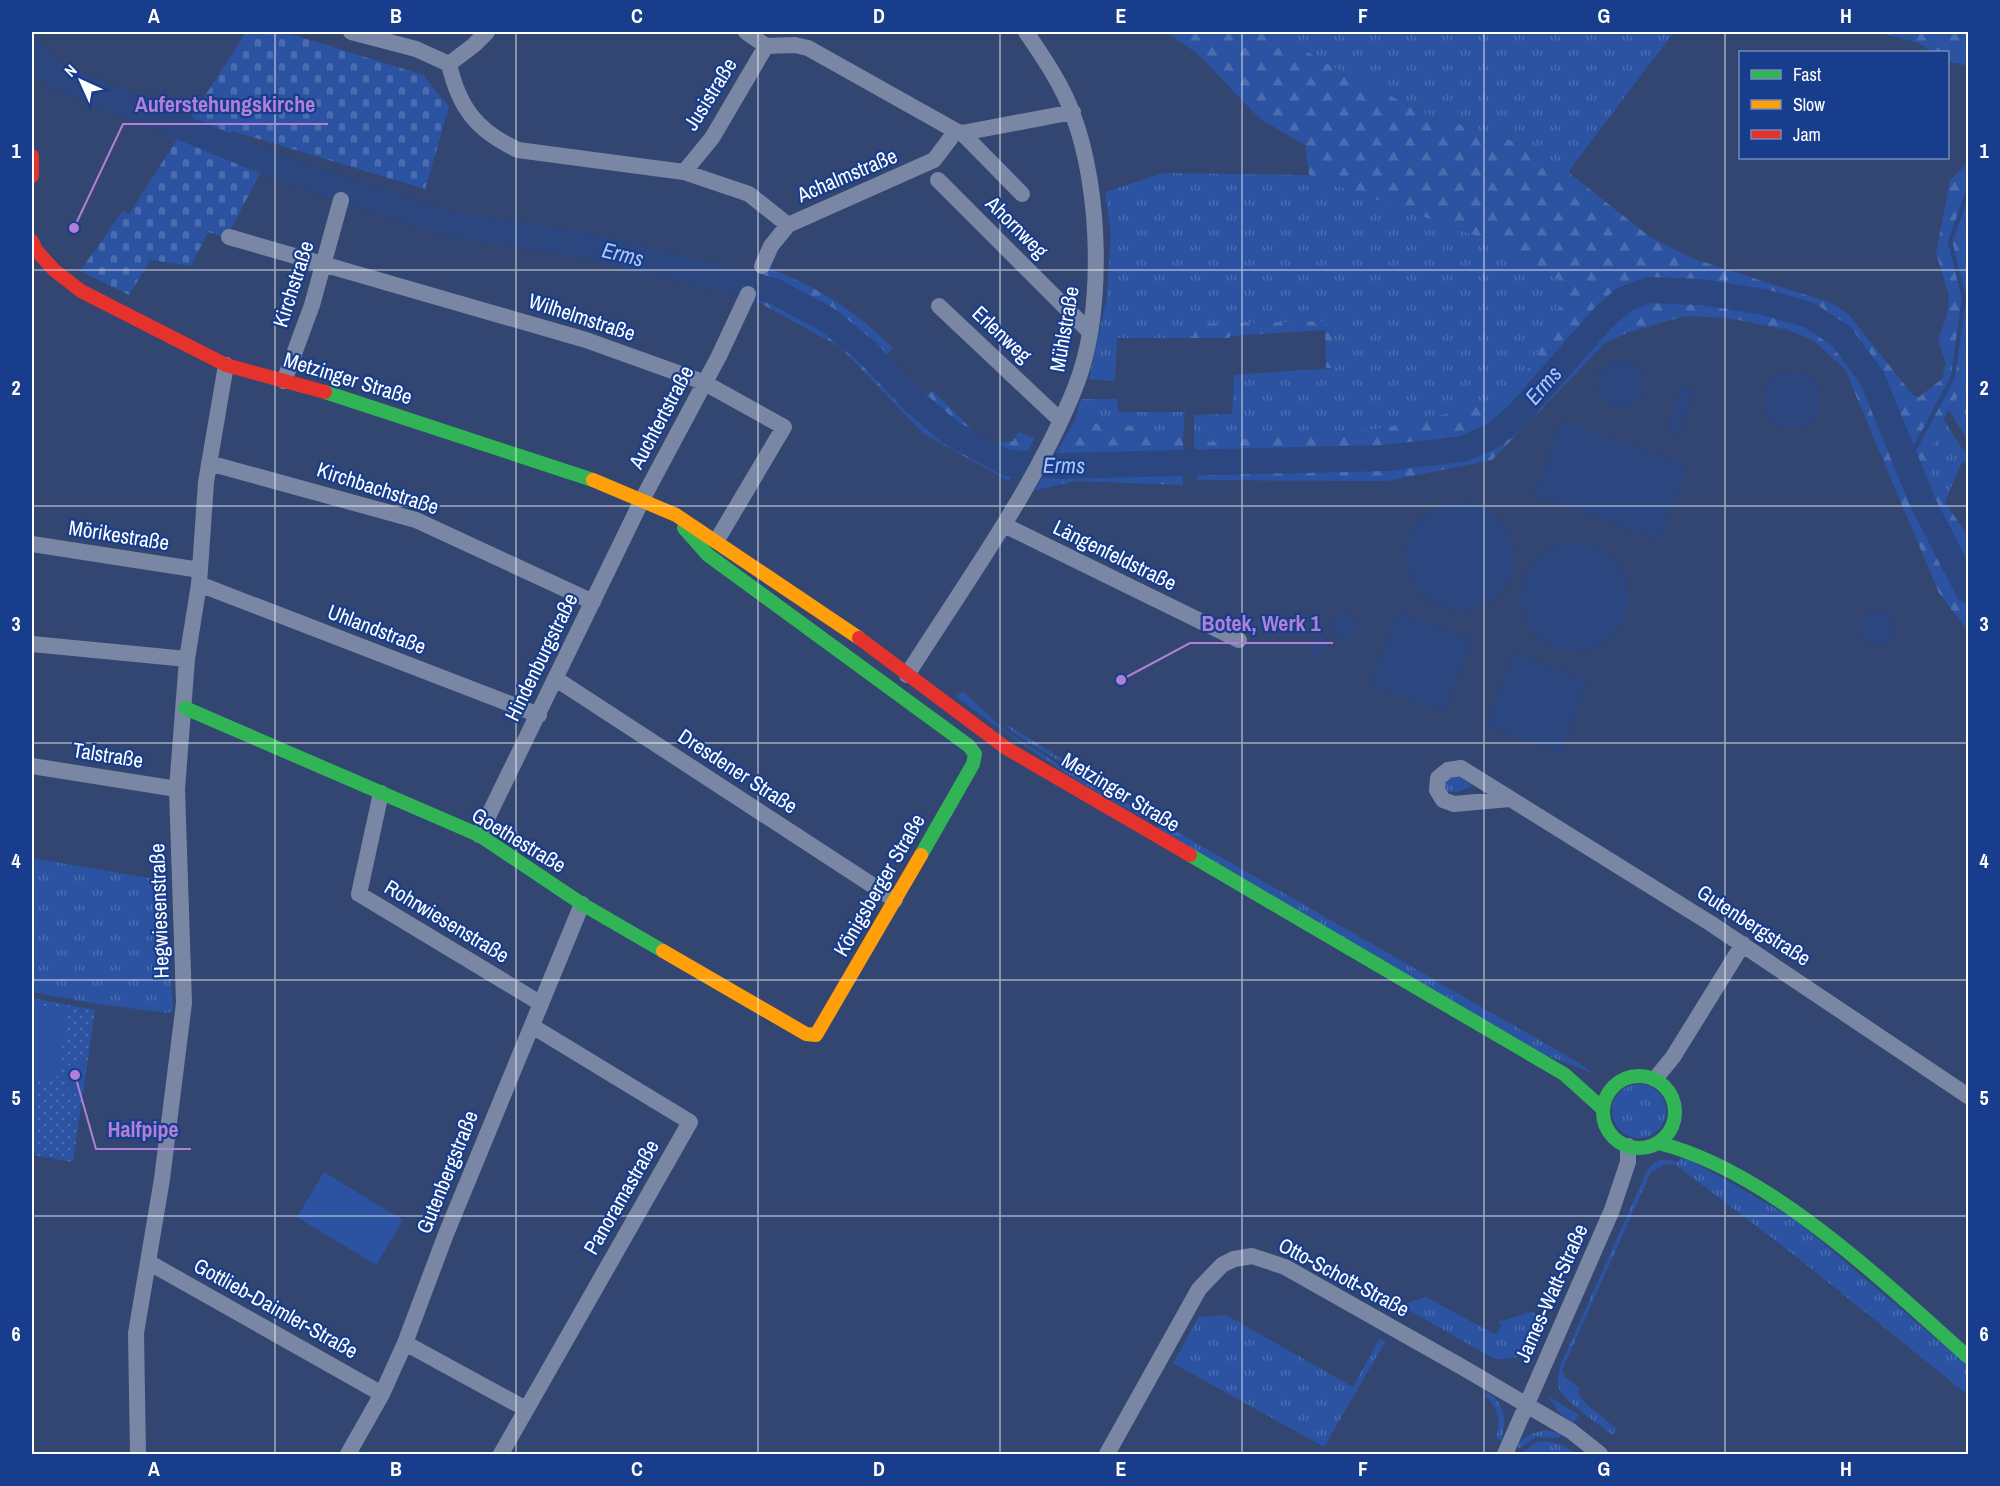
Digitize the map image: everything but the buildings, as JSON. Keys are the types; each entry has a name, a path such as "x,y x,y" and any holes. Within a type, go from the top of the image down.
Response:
{"street":[{"path":"351,32 416,49 449,64 461,102 478,125 497,140 518,150 684,172 749,194 788,225"},
{"path":"449,64 487,32"},
{"path":"746,32 766,46 795,45 808,48 959,132 1022,194"},
{"name":"Mühlstraße","path":"907,675 1004,525 1022,492 1076,387 1090,332 1096,255 1084,146 1072,112 1026,32"},
{"name":"Jusistraße","path":"684,172 712,138 766,46"},
{"path":"959,132 1072,112"},
{"name":"Achalmstraße","path":"762,266 771,246 788,225 934,160 959,132"},
{"path":"32,156 32,176"},
{"name":"Ahornweg","path":"938,180 1090,332"},
{"name":"Kirchstraße","path":"284,381 325,264 341,200"},
{"name":"Wilhelmstraße","path":"229,237 586,340 703,382 784,427 717,540"},
{"name":"Metzinger Straße","path":"32,241 36,250 54,270 81,291 195,352 226,365 487,443 644,498 676,515 717,540 1006,748 1564,1074 1603,1109"},
{"name":"Auchtertstraße","path":"644,498 703,382 719,356 748,294"},
{"name":"Erlenweg","path":"939,306 1060,420"},
{"name":"Hegwiesenstraße","path":"138,1455 136,1332 162,1179 184,1003 177,789 187,659 199,577 209,463 226,365"},
{"name":"Kirchbachstraße","path":"209,463 416,520 593,602"},
{"name":"Hindenburgstraße","path":"479,835 644,498"},
{"name":"Metzinger Straße","path":"676,515 683,527 708,555 969,746 975,754"},
{"name":"Längenfeldstraße","path":"1004,525 1239,640"},
{"name":"Mörikestraße","path":"32,544 199,577"},
{"name":"Uhlandstraße","path":"199,577 539,715"},
{"path":"32,644 187,659"},
{"name":"Dresdener Straße","path":"556,679 895,900"},
{"name":"Goethestraße","path":"185,708 479,835 582,904 806,1034 816,1035"},
{"name":"Königsberger Straße","path":"816,1035 963,782 973,764 975,754"},
{"name":"Talstraße","path":"32,766 177,789"},
{"name":"Gutenbergstraße","path":"1510,799 1454,804 1443,800 1437,790 1438,778 1448,770 1461,768 1743,944 1968,1096"},
{"name":"Rohrwiesenstraße","path":"381,793 358,894 540,1003"},
{"name":"Gutenbergstraße","path":"348,1455 382,1394 405,1343 446,1234 582,904"},
{"path":"1655,1079 1673,1057 1743,944"},
{"name":"Panoramastraße","path":"501,1455 690,1122 532,1026"},
{"name":"Metzinger Straße","path":"1564,1074 1614,1085"},
{"path":"1641,1076 1655,1079 1667,1089 1674,1102 1675,1118 1669,1132 1658,1143 1643,1148 1628,1146 1609,1132 1603,1109 1606,1097 1614,1085 1627,1078 1641,1076"},
{"path":"1675,1118 1711,1159"},
{"path":"1658,1143 1682,1147 1711,1159 1841,1247 1968,1357"},
{"name":"James-Watt-Straße","path":"1504,1455 1612,1210 1627,1165 1628,1146"},
{"name":"Otto-Schott-Straße","path":"1107,1455 1199,1289 1222,1264 1252,1256 1285,1267 1527,1405 1571,1431 1600,1455"},
{"name":"Gottlieb-Daimler-Straße","path":"148,1262 382,1394"},
{"path":"405,1343 526,1409"}],"green space":[{"path":"246,32 284,32 423,75 449,107 425,189 232,131 221,150 264,166 226,238 208,232 191,266 150,260 129,295 80,271 123,211 129,214"},
{"path":"1167,32 1277,32 1322,61 1426,114 1512,141 1568,172 1650,237 1691,258 1834,304 1849,315 1912,394 1919,397 1942,379 1946,363 1938,341 1947,315 1949,296 1936,253 1950,180 1968,163 1968,381 1943,419 1927,467 1945,502 1968,536 1968,631 1939,593 1845,369 1814,341 1788,330 1728,318 1685,316 1627,333 1606,342 1492,460 1387,481 1197,480 1194,443 1377,429 1433,418 1477,403 1490,407 1521,380 1555,325 1568,285 1493,242 1309,175 1305,145 1260,119 1199,55"},
{"path":"1277,32 1674,32 1568,172 1512,141 1426,114 1322,61"},
{"path":"1878,32 1968,32 1968,66 1949,61 1949,51 1931,51 1916,42"},
{"path":"1164,173 1309,175 1493,242 1568,285 1555,325 1521,380 1490,407 1477,403 1433,418 1377,429 1194,443 1194,415 1232,414 1234,375 1335,368 1330,321 1193,325 1192,338 1117,338 1115,381 1089,379 1107,296 1111,234 1105,192"},
{"path":"766,267 802,282 834,300 879,334 893,348 886,356 926,394 933,391 987,444 1013,441 1018,432 1035,438 1009,481 924,434 840,347 749,297"},
{"path":"1330,321 1335,368 1326,368 1325,330 1230,336 1229,338 1192,338 1193,324"},
{"path":"1968,381 1968,441 1949,410"},
{"path":"1081,399 1117,399 1118,412 1185,412 1183,437 1126,425 1074,422"},
{"path":"1943,419 1961,447 1968,452 1968,464 1962,461 1945,502 1927,467"},
{"path":"1074,422 1126,425 1183,437 1183,485 1076,481 1035,490"},
{"path":"963,691 1004,730 1096,788 1146,812 1150,815 1149,820 1098,793 1026,747 956,697"},
{"path":"1004,723 1123,796 1098,785 1012,732"},
{"path":"1457,774 1472,786 1457,792 1448,792 1443,787 1446,776"},
{"path":"1160,822 1579,1063 1594,1074 1541,1053 1157,828"},
{"path":"32,858 166,881 173,1011 168,1013 97,1004 32,992"},
{"path":"32,998 95,1010 73,1162 32,1155"},
{"path":"32,1004 68,1010 56,1082 32,1078"},
{"path":"73,1060 86,1062 81,1093 68,1091 69,1084 65,1083 68,1065 72,1066"},
{"path":"1639,1084 1649,1086 1658,1092 1664,1101 1666,1111 1664,1121 1658,1130 1649,1136 1639,1138 1629,1136 1620,1130 1614,1121 1612,1111 1614,1101 1620,1092 1629,1086"},
{"path":"1682,1155 1796,1220 1968,1366 1968,1395 1793,1254 1676,1165 1666,1164 1651,1172 1562,1370 1565,1377 1580,1389 1578,1392 1586,1404 1617,1429 1612,1435 1574,1406 1559,1388 1561,1364 1648,1169 1661,1160 1678,1162"},
{"path":"324,1172 403,1220 376,1265 297,1217"},
{"path":"1426,1297 1496,1335 1502,1325 1497,1322 1532,1312 1544,1321 1532,1345 1522,1355 1515,1358 1495,1359 1405,1308 1407,1303"},
{"path":"1226,1315 1353,1387 1379,1339 1385,1342 1324,1447 1173,1363 1199,1317"},
{"path":"1487,1392 1498,1401 1503,1413 1504,1426 1501,1440 1496,1438 1498,1415 1485,1396"},
{"path":"1548,1396 1579,1415 1573,1423 1558,1411"},
{"path":"1546,1430 1562,1434 1559,1438 1536,1437 1520,1448 1514,1446 1530,1434"},
{"path":"1547,1441 1565,1446 1575,1454 1521,1454 1536,1442"}],"shaded area":[{"path":"1616,360 1626,360 1641,370 1645,384 1644,393 1635,404 1626,408 1616,408 1601,398 1597,389 1597,379 1607,364"},
{"path":"1792,371 1808,376 1816,384 1821,400 1816,416 1808,424 1792,429 1776,424 1768,416 1763,400 1768,384 1776,376"},
{"path":"1682,385 1695,390 1678,435 1666,430"},
{"path":"1562,420 1687,465 1660,540 1534,495"},
{"path":"1460,502 1481,506 1498,518 1510,535 1514,556 1510,577 1498,594 1481,606 1460,610 1439,606 1422,594 1410,577 1406,556 1410,535 1422,518 1439,506"},
{"path":"1575,543 1596,547 1613,559 1625,576 1629,597 1625,618 1613,635 1596,647 1575,651 1554,647 1537,635 1525,618 1521,597 1525,576 1537,559 1554,547"},
{"path":"1877,611 1889,616 1894,628 1889,640 1877,645 1865,640 1860,628 1865,616"},
{"path":"1398,612 1472,639 1445,712 1370,685"},
{"path":"1344,614 1353,618 1357,627 1353,636 1344,640 1335,636 1331,627 1335,618"},
{"path":"1319,634 1329,638 1319,658 1309,653"},
{"path":"1513,653 1588,680 1561,753 1486,726"}],"waterway":[{"name":"Erms","path":"32,53 54,75 291,172 449,224 585,245 774,291 828,320 867,352 915,402 951,433 1007,463 1060,466 1385,458 1462,449 1491,437 1515,418 1602,319 1623,300 1648,290 1701,292 1764,302 1809,315 1841,336 1872,378 1924,505 1968,590"},
{"path":"1908,461 1953,377 1964,298 1950,242 1968,192"}],"traffic: fast":[{"path":"325,392 593,480"},
{"path":"684,528 708,555 969,746 975,754 973,764 921,855"},
{"path":"185,708 479,835 582,904 663,951"},
{"path":"1190,855 1564,1074 1603,1109"},
{"path":"1639,1076 1659,1082 1669,1092 1675,1112 1669,1132 1659,1142 1639,1148 1619,1142 1609,1132 1603,1112 1609,1092 1619,1082 1639,1076"},
{"path":"1658,1143 1699,1157 1741,1177 1782,1203 1862,1264 1968,1357"}],"traffic: slow":[{"path":"593,480 676,515 859,638"},
{"path":"663,951 806,1034 816,1035 921,855"}],"traffic: jam":[{"path":"32,156 32,176"},
{"path":"32,241 36,250 54,270 81,291 226,365 325,392"},
{"path":"859,638 1006,748 1190,855"}],"place":[{"name":"Auferstehungskirche","path":"74,228"},
{"name":"Botek, Werk 1","path":"1121,680"},
{"name":"Halfpipe","path":"75,1075"}]}
